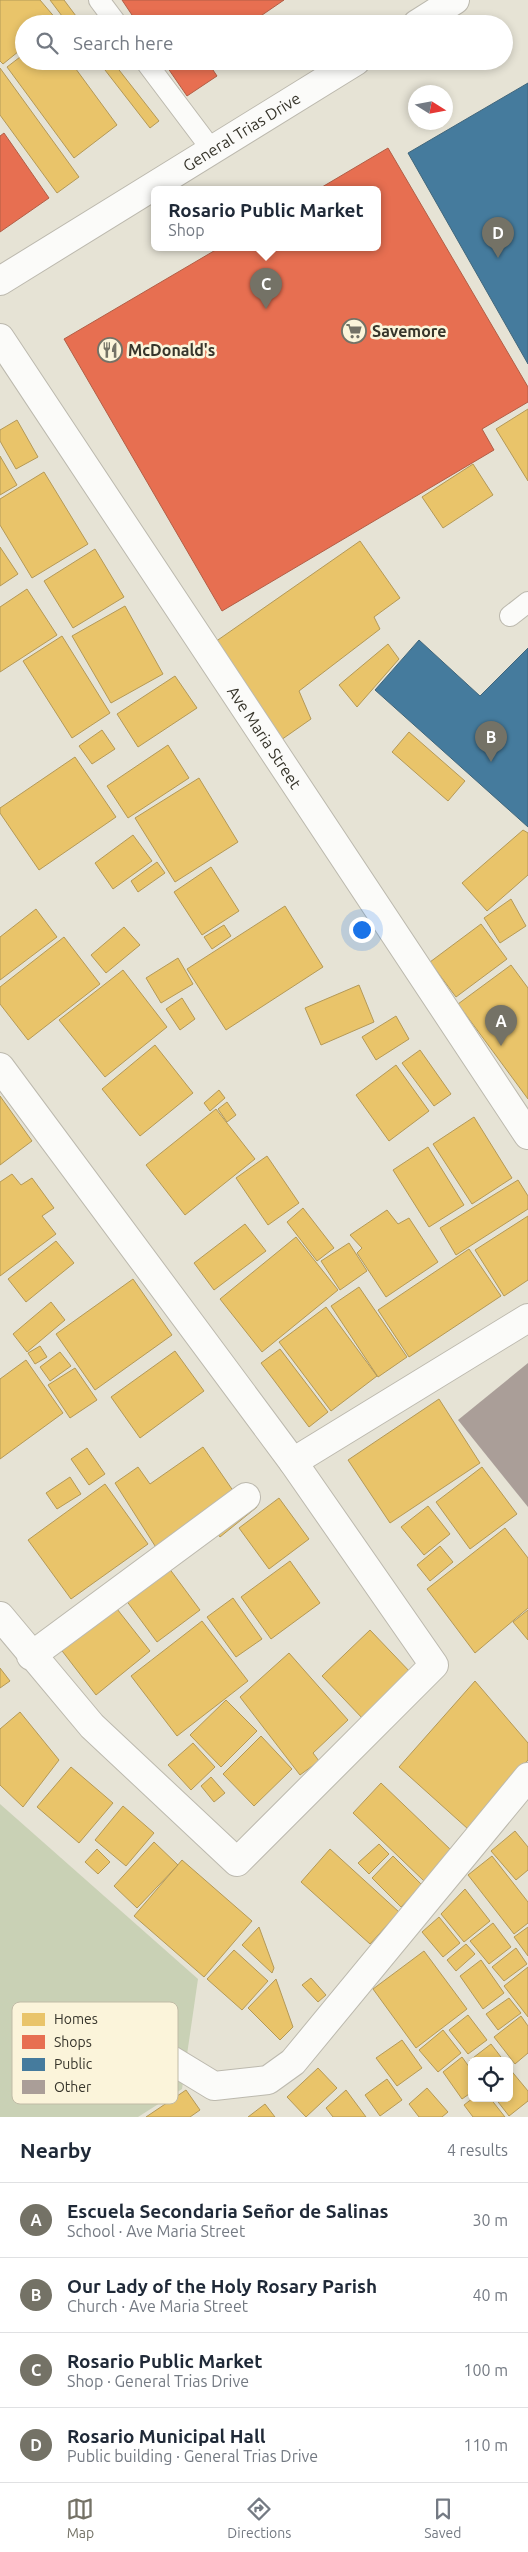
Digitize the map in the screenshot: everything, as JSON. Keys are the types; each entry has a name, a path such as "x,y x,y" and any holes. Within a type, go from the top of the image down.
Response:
{"street":[{"path":"431,15 455,0"},
{"name":"General Trias Drive","path":"154,186 341,70"},
{"name":"General Trias Drive","path":"0,281 151,188"},
{"name":"Ave Maria Street","path":"0,338 528,1135"},
{"path":"0,1067 293,1462 434,1665 237,1862 92,1726 31,1656 0,1616"},
{"path":"293,1462 528,1318"},
{"path":"31,1656 246,1497"},
{"path":"178,2064 214,2086 268,2080 293,2062 528,1777"}],"lane":[{"path":"99,0 110,15"},
{"path":"152,70 212,150"},
{"path":"510,616 528,602"}],"green space":[{"path":"0,1804 198,1979 182,2089 178,2092 178,2002 12,2002 12,2104 158,2104 138,2117 0,2117"}],"building: Homes":[{"path":"0,0 40,0 53,15 15,15 15,54 3,64 0,61"},
{"path":"50,0 64,0 75,15 61,15"},
{"path":"15,61 15,70 77,70 117,125 74,158 7,67"},
{"path":"0,68 79,177 57,193 0,115"},
{"path":"105,70 119,70 159,121 150,128"},
{"path":"528,409 528,481 496,429"},
{"path":"17,420 38,457 16,469 0,441 0,430"},
{"path":"0,456 17,485 0,495"},
{"path":"473,464 493,495 443,528 422,497"},
{"path":"44,472 88,544 32,578 0,525 0,499"},
{"path":"360,541 400,598 374,617 380,629 299,691 311,719 281,740 215,642"},
{"path":"0,547 18,574 0,586"},
{"path":"95,549 124,597 73,628 44,581"},
{"path":"27,589 57,635 0,672 0,607"},
{"path":"125,606 163,674 111,703 72,636"},
{"path":"62,636 110,713 72,738 23,661"},
{"path":"388,644 399,659 357,707 339,685"},
{"path":"175,676 197,708 138,747 117,714"},
{"path":"102,730 115,749 92,764 79,746"},
{"path":"409,732 465,781 448,801 392,752"},
{"path":"168,745 189,778 128,818 107,786"},
{"path":"75,757 116,817 39,870 0,813 0,808"},
{"path":"199,778 238,842 175,882 135,818"},
{"path":"523,830 528,833 528,875 487,911 462,883"},
{"path":"133,835 152,861 113,889 95,863"},
{"path":"157,862 165,873 138,892 131,881"},
{"path":"211,867 239,911 202,935 174,892"},
{"path":"511,899 526,926 500,943 484,918"},
{"path":"285,906 323,967 226,1030 187,969"},
{"path":"36,909 57,937 0,980 0,937"},
{"path":"481,924 507,959 456,997 430,962"},
{"path":"224,925 231,936 212,949 204,937"},
{"path":"124,927 140,945 106,973 91,955"},
{"path":"64,937 100,984 28,1040 0,1004 0,987"},
{"path":"178,958 193,984 161,1003 146,978"},
{"path":"511,965 528,988 528,1099 458,1004"},
{"path":"123,970 167,1027 105,1077 59,1020"},
{"path":"359,985 374,1022 321,1045 305,1008"},
{"path":"182,998 195,1019 180,1030 166,1009"},
{"path":"396,1016 409,1039 376,1060 362,1037"},
{"path":"155,1045 193,1093 140,1136 102,1089"},
{"path":"420,1050 451,1094 434,1106 402,1063"},
{"path":"396,1065 429,1111 389,1141 356,1095"},
{"path":"219,1090 225,1098 210,1111 204,1103"},
{"path":"0,1096 32,1141 0,1165"},
{"path":"227,1102 236,1115 227,1122 218,1109"},
{"path":"216,1109 255,1159 185,1215 146,1165"},
{"path":"474,1117 512,1178 472,1204 433,1144"},
{"path":"428,1147 464,1205 429,1227 393,1170"},
{"path":"267,1156 299,1203 268,1225 236,1178"},
{"path":"12,1174 21,1185 32,1178 54,1208 42,1216 56,1234 0,1276 0,1182"},
{"path":"518,1180 528,1196 528,1209 456,1255 440,1228"},
{"path":"303,1208 334,1248 317,1261 287,1222"},
{"path":"387,1210 398,1224 409,1218 438,1262 386,1297 357,1253 362,1248 350,1235"},
{"path":"528,1216 528,1280 504,1296 475,1250"},
{"path":"245,1224 266,1251 214,1290 194,1263"},
{"path":"296,1237 338,1290 262,1352 220,1299"},
{"path":"56,1241 74,1263 26,1302 8,1279"},
{"path":"349,1243 367,1271 340,1290 321,1261"},
{"path":"469,1249 501,1296 409,1357 378,1310"},
{"path":"133,1279 172,1335 95,1390 56,1334"},
{"path":"359,1287 407,1357 378,1377 331,1306"},
{"path":"51,1302 65,1320 27,1352 13,1334"},
{"path":"326,1307 377,1376 331,1411 279,1342"},
{"path":"40,1346 47,1357 35,1364 28,1353"},
{"path":"280,1349 328,1412 309,1427 261,1363"},
{"path":"175,1351 204,1391 140,1438 111,1397"},
{"path":"60,1352 71,1366 50,1381 40,1367"},
{"path":"26,1360 63,1413 0,1459 0,1379"},
{"path":"75,1368 97,1400 70,1418 48,1385"},
{"path":"439,1399 480,1463 390,1523 348,1460"},
{"path":"203,1447 236,1495 157,1549 115,1483 138,1467 150,1484"},
{"path":"87,1448 105,1474 89,1485 71,1459"},
{"path":"482,1467 517,1514 470,1549 436,1502"},
{"path":"70,1477 81,1494 57,1509 46,1493"},
{"path":"105,1484 148,1544 71,1599 28,1540"},
{"path":"249,1497 257,1507 220,1537 212,1526"},
{"path":"279,1498 309,1539 269,1569 239,1528"},
{"path":"428,1506 450,1534 424,1555 401,1527"},
{"path":"505,1528 528,1558 528,1608 475,1653 427,1589"},
{"path":"440,1546 453,1562 430,1581 417,1565"},
{"path":"163,1560 200,1610 157,1642 120,1592"},
{"path":"290,1561 320,1603 271,1639 241,1597"},
{"path":"233,1598 262,1639 236,1657 207,1617"},
{"path":"110,1600 150,1651 96,1695 56,1643"},
{"path":"528,1610 528,1640 513,1622"},
{"path":"202,1621 248,1681 177,1736 131,1676"},
{"path":"370,1630 412,1674 364,1720 322,1676"},
{"path":"289,1653 348,1720 313,1753 319,1761 300,1775 240,1697"},
{"path":"0,1668 10,1681 0,1688"},
{"path":"475,1681 528,1743 528,1760 468,1829 399,1767"},
{"path":"226,1700 257,1731 221,1767 190,1735"},
{"path":"20,1712 59,1760 23,1807 0,1785 0,1729"},
{"path":"261,1736 292,1769 254,1806 223,1774"},
{"path":"193,1743 215,1767 191,1790 168,1765"},
{"path":"71,1767 113,1803 79,1843 37,1807"},
{"path":"211,1777 225,1793 214,1802 201,1786"},
{"path":"381,1783 452,1851 424,1881 353,1813"},
{"path":"123,1806 154,1833 126,1866 95,1840"},
{"path":"515,1831 528,1847 528,1870 516,1880 491,1851"},
{"path":"154,1842 178,1865 137,1908 114,1886"},
{"path":"379,1844 389,1854 369,1874 358,1863"},
{"path":"97,1849 110,1862 98,1874 85,1862"},
{"path":"330,1849 399,1912 370,1944 301,1882"},
{"path":"393,1856 422,1885 401,1907 372,1878"},
{"path":"492,1856 528,1902 528,1923 514,1934 468,1875"},
{"path":"182,1860 252,1921 204,1977 134,1916"},
{"path":"465,1889 490,1921 464,1942 441,1914"},
{"path":"439,1917 460,1943 443,1957 422,1932"},
{"path":"493,1923 511,1947 489,1964 470,1941"},
{"path":"259,1927 274,1968 272,1973 242,1945"},
{"path":"528,1927 528,1956 514,1937"},
{"path":"466,1944 475,1954 456,1971 447,1960"},
{"path":"516,1948 527,1964 504,1981 492,1967"},
{"path":"234,1950 268,1981 242,2010 207,1979"},
{"path":"424,1951 467,2009 416,2048 373,1989"},
{"path":"481,1960 504,1993 483,2009 460,1976"},
{"path":"528,1967 528,2017 504,1986"},
{"path":"311,1978 326,1995 318,2002 302,1985"},
{"path":"276,1979 293,2027 280,2040 248,2008"},
{"path":"509,1998 521,2013 498,2030 486,2014"},
{"path":"468,2015 487,2040 468,2054 449,2030"},
{"path":"521,2016 528,2026 528,2053 515,2064 513,2057 510,2057 494,2037"},
{"path":"443,2030 461,2053 438,2072 419,2050"},
{"path":"402,2040 422,2068 397,2086 376,2058"},
{"path":"491,2044 501,2057 474,2057"},
{"path":"462,2057 468,2065 468,2095 462,2099 443,2072"},
{"path":"318,2068 337,2088 306,2117 287,2097"},
{"path":"513,2073 528,2091 528,2101 509,2116 498,2102 513,2102"},
{"path":"387,2079 402,2100 380,2116 365,2095"},
{"path":"427,2088 448,2112 442,2117 419,2117 409,2104"},
{"path":"186,2090 200,2110 190,2117 146,2117 165,2104 178,2104 178,2095"},
{"path":"346,2090 366,2117 333,2117 326,2108"},
{"path":"468,2102 493,2102 505,2117 473,2117 464,2105"},
{"path":"265,2104 275,2117 248,2117"}],"building: Shops":[{"path":"122,0 284,0 262,15 132,15"},
{"path":"169,70 213,70 217,76 187,96"},
{"path":"4,133 49,198 0,232 0,136"},
{"path":"388,148 528,387 528,402 482,429 494,450 222,611 64,339 214,251 381,251 381,186 324,186"}],"building: Public":[{"path":"528,83 528,364 408,153 447,130 453,130 453,127"},
{"path":"419,640 480,696 528,648 528,827 375,690"}],"building: Other":[{"path":"528,1363 528,1507 458,1420"}],"place":[{"name":"Rosario Municipal Hall","path":"498,258"},
{"name":"Rosario Public Market","path":"266,309"},
{"name":"Savemore","path":"354,331"},
{"name":"McDonald's","path":"110,350"},
{"name":"Our Lady of the Holy Rosary Parish","path":"491,762"},
{"name":"Escuela Secondaria Señor de Salinas","path":"501,1046"}]}
